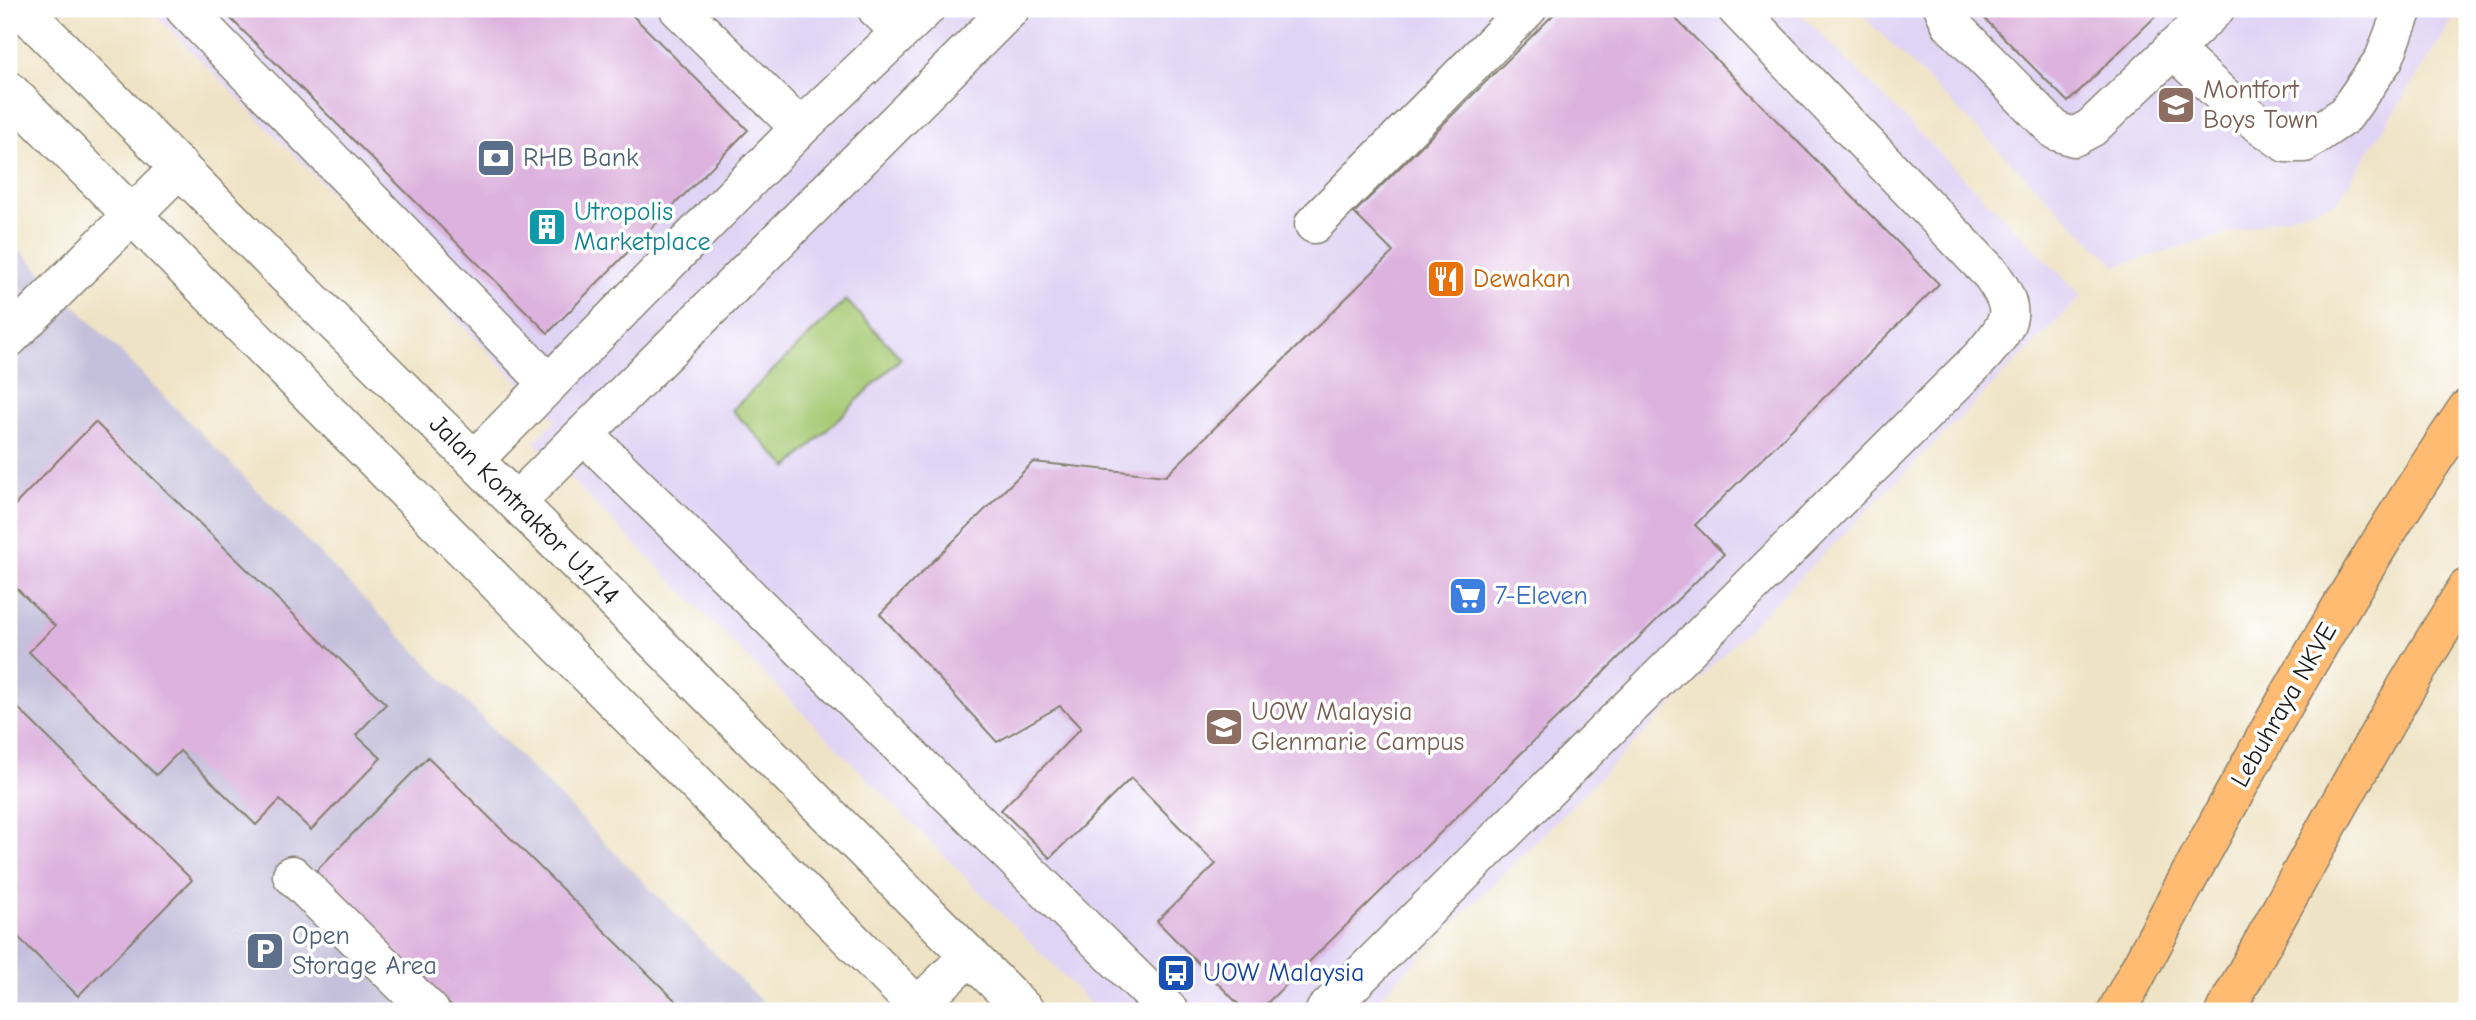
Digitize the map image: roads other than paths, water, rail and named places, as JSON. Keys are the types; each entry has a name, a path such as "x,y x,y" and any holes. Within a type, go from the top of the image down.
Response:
{"highway":[{"name":"Lebuhraya NKVE","path":"2117,1011 2203,848 2307,661 2417,483 2467,409"},
{"path":"2225,1011 2377,738 2467,588"}],"street":[{"name":"Jalan Kontraktor U1/14","path":"22,9 1025,1011"},
{"path":"185,9 549,384"},
{"path":"679,9 800,128"},
{"path":"516,502 1010,9"},
{"path":"1314,224 1527,9"},
{"path":"1325,1011 2007,328 2009,310 2005,293 1991,274 1737,9"},
{"path":"1944,9 1951,24 2056,131 2074,137 2091,128 2215,9"},
{"path":"2172,49 2232,104 2286,143 2304,142 2345,115 2384,59 2403,9"},
{"path":"474,460 800,128 901,17"},
{"path":"9,91 918,1010 970,955"},
{"path":"9,338 180,166"},
{"path":"584,434 1169,1011"},
{"path":"292,875 430,1011"}],"place":[{"name":"Montfort Boys Town","path":"2176,105"},
{"name":"RHB Bank","path":"496,158"},
{"name":"Utropolis Marketplace","path":"547,227"},
{"name":"Dewakan","path":"1446,279"},
{"name":"7-Eleven","path":"1468,596"},
{"name":"UOW Malaysia Glenmarie Campus","path":"1224,727"},
{"name":"Open Storage Area","path":"265,951"},
{"name":"UOW Malaysia","path":"1176,973"}]}
